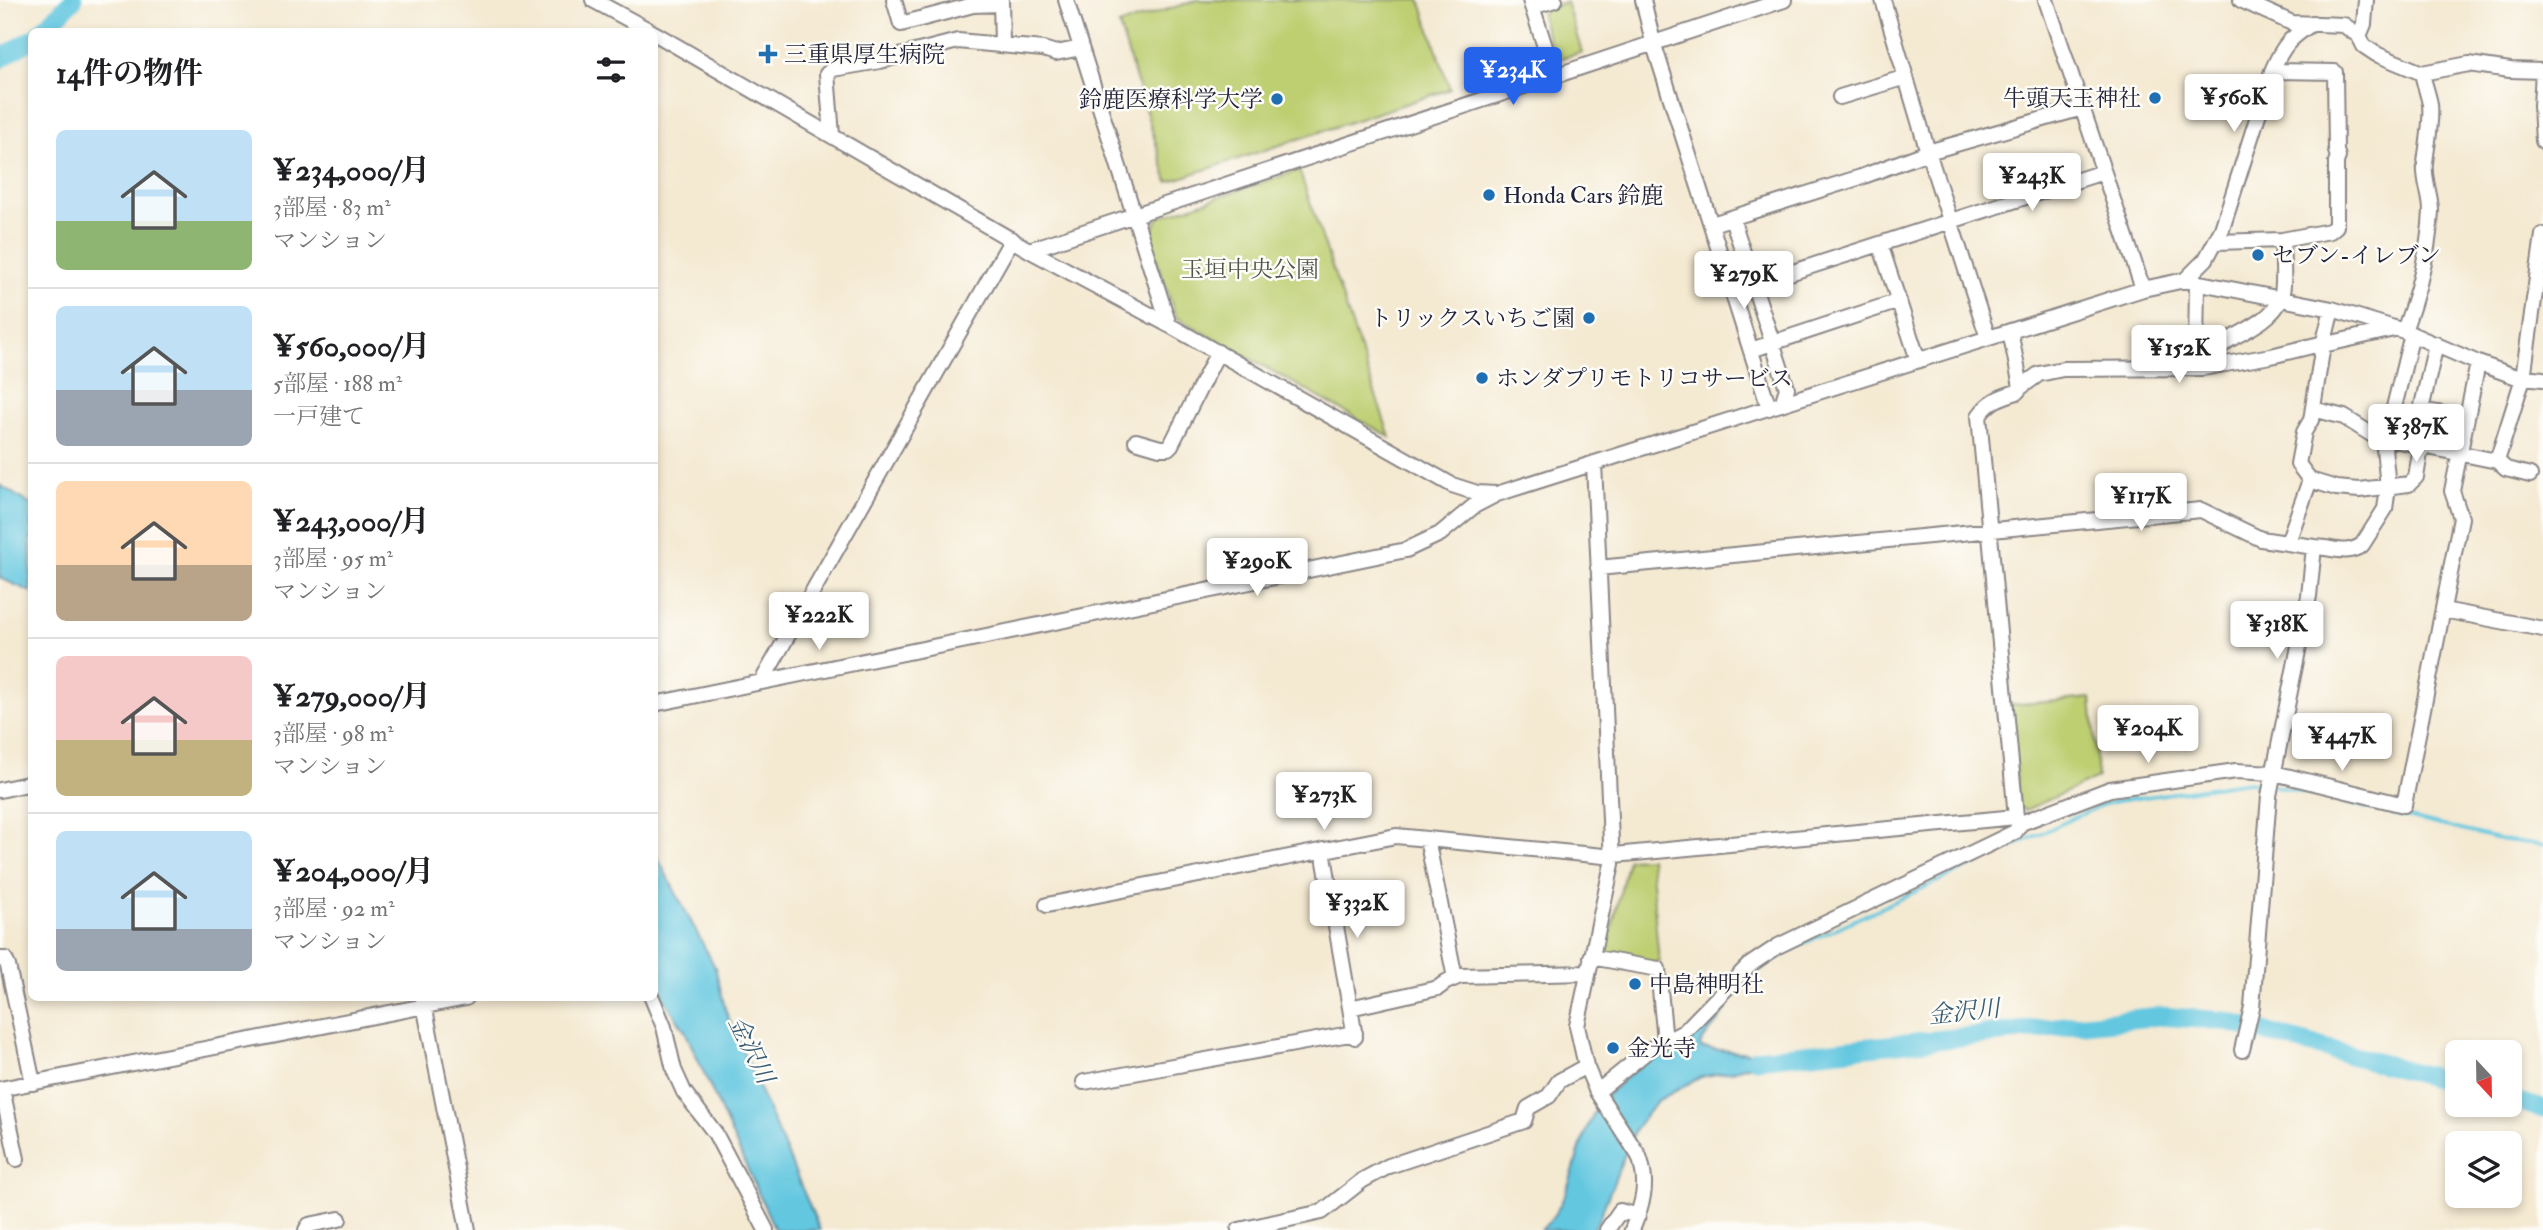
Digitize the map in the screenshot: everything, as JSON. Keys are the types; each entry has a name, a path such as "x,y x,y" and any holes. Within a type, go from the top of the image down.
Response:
{"street":[{"path":"593,0 646,28"},
{"path":"894,0 901,24 973,5 1001,2 1002,44"},
{"path":"1066,0 1169,325"},
{"path":"1554,75 1531,4 1555,0"},
{"path":"1643,0 1653,42 1751,350 1776,406"},
{"path":"1030,250 1653,42 1750,5 1784,0"},
{"path":"1883,0 1928,152 1988,338"},
{"path":"2046,0 2143,289"},
{"path":"2241,0 2292,23 2344,25 2359,37 2364,46 2376,54 2422,73 2469,64 2510,70 2543,71 2543,141"},
{"path":"2359,37 2364,24 2366,0"},
{"path":"2203,364 2196,352 2191,281 2222,229 2281,50 2290,37 2313,23"},
{"path":"658,35 1030,250 1218,352 1452,485 1478,493 1497,494"},
{"path":"832,135 827,74 833,69 880,61 958,41 1002,44 1056,53 1081,48"},
{"path":"2216,242 2282,240 2330,231 2336,226 2338,157 2335,72 2272,71"},
{"path":"1598,568 2201,510 2261,539 2330,547 2346,552 2362,545 2385,509 2388,487 2384,448 2404,331 2415,303 2429,234 2431,206 2425,163 2429,144 2430,105 2422,73"},
{"path":"1840,97 1906,77"},
{"path":"1713,224 1861,177 1928,152 2082,108"},
{"path":"1734,291 2103,172"},
{"path":"1732,218 1787,388 1776,406"},
{"path":"2497,460 2523,378 2538,291 2543,235"},
{"path":"762,681 1012,239"},
{"path":"2203,364 2223,344 2248,330 2274,309 2281,298 2282,240"},
{"path":"1880,244 1918,360"},
{"path":"658,703 1406,550 1440,534 1474,506 1497,494 2143,289 2191,281 2332,309 2404,331 2478,363 2523,378 2543,379"},
{"path":"1751,350 1899,301"},
{"path":"2332,309 2311,420 2304,432 2298,464 2310,480 2336,488 2360,490 2388,487 2409,484 2416,477 2421,447"},
{"path":"2010,331 2021,387"},
{"path":"1597,1092 1638,1058 1694,1024 1748,966 1778,946 2015,832 2019,820 1979,416 1987,405 1997,398 2017,392 2039,374 2063,369 2203,364 2271,356 2404,331"},
{"path":"2436,344 2421,410 2466,418"},
{"path":"1136,441 1160,448 1168,448 1171,445 1218,352"},
{"path":"1047,905 1396,836 1604,856 2019,820 2126,785 2236,771 2274,774 2404,805 2462,517 2452,491 2478,363"},
{"path":"2313,410 2344,417 2364,432 2386,440 2497,460 2506,469 2530,475"},
{"path":"1594,463 1612,864 1577,1026 1586,1066 1597,1092 1642,1165 1646,1183 1632,1230"},
{"path":"2288,542 2310,480"},
{"path":"2242,1050 2251,1011 2269,796 2309,596 2314,547"},
{"path":"2443,610 2543,629"},
{"path":"0,790 28,784"},
{"path":"1427,839 1455,978"},
{"path":"1084,1082 1355,1035 1324,850"},
{"path":"1591,957 1658,969 1665,1041"},
{"path":"0,959 5,959 8,966 33,1083"},
{"path":"1350,1008 1438,988 1455,978 1472,975 1587,973"},
{"path":"653,1001 664,1027 674,1070 684,1092 715,1133 766,1230"},
{"path":"17,1159 1,1089 423,1002 468,1230"},
{"path":"1239,1230 1322,1212 1363,1181 1389,1166 1524,1121 1528,1108 1549,1096 1559,1081 1586,1066"},
{"path":"1607,1230 1620,1211 1638,1216"},
{"path":"306,1230 309,1225 340,1219"}],"green space":[{"name":"鈴鹿医療科学大学","path":"1197,0 1420,0 1450,89 1168,182 1119,25"},
{"path":"1566,2 1582,52 1559,59 1554,57 1541,15 1545,9"},
{"name":"玉垣中央公園","path":"1299,170 1390,437 1176,317 1149,236 1159,217"},
{"path":"2091,698 2098,778 2026,810 2019,808 2010,705"},
{"path":"1650,858 1659,962 1605,958 1628,859"}],"water":[{"path":"0,485 28,503 28,591 0,578"},
{"path":"658,859 715,967 726,1012 820,1230 775,1230 685,1031 659,991"},
{"path":"1729,1005 1700,1044 1701,1048 1779,1056 1732,1071 1701,1077 1657,1101 1635,1129 1599,1219 1592,1230 1541,1230 1561,1203 1589,1123 1608,1094 1639,1067"}],"waterway":[{"path":"45,28 73,0"},
{"path":"0,59 28,42"},
{"path":"1710,1020 1756,972 1790,950 2102,805 2249,782 2268,785"},
{"path":"2275,786 2503,840 2543,845"},
{"name":"金沢川","path":"1756,1059 2160,1016 2224,1021 2445,1081"},
{"name":"金沢川","path":"2522,1103 2543,1109"}],"place":[{"name":"三重県厚生病院","path":"768,54"},
{"name":"牛頭天王神社","path":"2155,98"},
{"name":"鈴鹿医療科学大学","path":"1277,99"},
{"name":"Honda Cars 鈴鹿","path":"1489,195"},
{"name":"セブン-イレブン","path":"2258,255"},
{"name":"トリックスいちご園","path":"1589,318"},
{"name":"ホンダプリモトリコサービス","path":"1482,378"},
{"name":"中島神明社","path":"1635,984"},
{"name":"金光寺","path":"1613,1048"}]}
